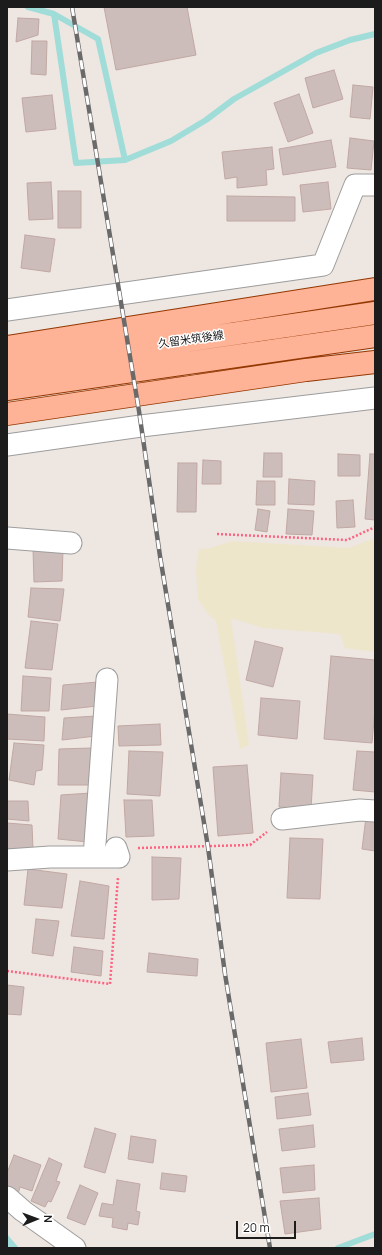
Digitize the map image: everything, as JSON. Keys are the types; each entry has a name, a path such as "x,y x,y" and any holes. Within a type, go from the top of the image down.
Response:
{"main road":[{"path":"7,348 375,289"},
{"name":"久留米筑後線","path":"7,367 375,313"},
{"name":"久留米筑後線","path":"7,390 375,336"},
{"path":"7,414 306,370 375,362"}],"street":[{"path":"7,310 323,265 355,185 375,184"},
{"path":"7,445 140,426 375,398"},
{"path":"7,538 72,543"},
{"path":"94,857 107,679"},
{"path":"282,819 360,810 375,811"},
{"path":"7,860 94,857 118,853"},
{"path":"7,1197 23,1211 75,1248"}],"path":[{"path":"217,534 347,540 375,527"},
{"path":"7,971 110,984 118,853 175,848 250,845 282,819"}],"shaded area":[{"path":"375,538 375,652 345,648 340,634 263,628 231,618 249,745 240,749 216,621 208,614 198,599 196,568 199,549 210,548 233,541 349,548"}],"water":[{"path":"7,1234 19,1248 7,1248"}],"building":[{"path":"104,7 187,7 196,55 116,70"},
{"path":"18,18 39,19 38,35 16,42"},
{"path":"32,41 47,41 46,75 31,74"},
{"path":"334,70 343,99 313,108 305,78"},
{"path":"353,85 373,87 370,119 350,117"},
{"path":"299,94 313,133 288,142 274,103"},
{"path":"52,95 56,129 26,132 22,98"},
{"path":"350,138 374,141 371,170 347,168"},
{"path":"331,140 336,167 283,175 279,149"},
{"path":"272,147 274,169 266,170 267,185 237,188 237,177 225,179 222,152"},
{"path":"51,182 53,219 29,220 27,183"},
{"path":"328,182 331,209 303,212 300,185"},
{"path":"58,191 81,191 81,228 58,228"},
{"path":"227,196 295,197 295,221 227,221"},
{"path":"25,235 55,239 50,272 21,268"},
{"path":"264,453 282,453 282,477 263,477"},
{"path":"338,454 360,455 360,476 338,476"},
{"path":"370,454 375,454 375,520 365,519"},
{"path":"203,460 221,461 221,484 202,484"},
{"path":"178,463 197,463 196,512 177,512"},
{"path":"289,479 315,481 314,505 288,504"},
{"path":"257,481 275,481 275,505 256,505"},
{"path":"353,500 355,527 337,528 336,501"},
{"path":"258,509 270,511 267,532 255,530"},
{"path":"288,509 314,511 312,535 286,534"},
{"path":"33,549 63,549 62,581 34,582"},
{"path":"31,588 64,589 60,621 28,617"},
{"path":"31,621 58,624 52,670 25,668"},
{"path":"255,641 283,648 273,687 246,680"},
{"path":"331,656 375,660 375,708 372,743 324,739"},
{"path":"23,676 51,678 49,711 21,711"},
{"path":"98,682 97,706 61,710 63,685"},
{"path":"261,698 300,701 297,739 258,735"},
{"path":"7,714 45,717 44,741 7,739"},
{"path":"96,716 96,736 62,740 64,718"},
{"path":"160,724 161,745 119,746 118,726"},
{"path":"14,743 44,745 42,770 36,771 34,785 9,780"},
{"path":"92,748 91,785 58,785 59,749"},
{"path":"129,751 163,752 160,796 127,794"},
{"path":"357,751 375,752 375,792 353,790"},
{"path":"247,765 253,833 218,836 213,767"},
{"path":"281,773 313,775 311,809 279,807"},
{"path":"91,793 88,842 58,839 61,795"},
{"path":"124,800 152,800 154,836 126,837"},
{"path":"7,801 28,801 29,821 7,819"},
{"path":"366,817 375,818 375,851 362,849"},
{"path":"7,823 32,825 33,849 21,854 7,849"},
{"path":"290,838 323,839 320,899 287,898"},
{"path":"152,857 181,858 179,899 152,900"},
{"path":"28,869 67,874 62,908 24,905"},
{"path":"80,881 109,886 104,939 71,936"},
{"path":"36,919 59,921 53,956 32,953"},
{"path":"74,947 103,951 101,976 71,972"},
{"path":"149,953 198,959 197,976 147,972"},
{"path":"7,985 24,987 21,1015 7,1014"},
{"path":"362,1038 364,1060 331,1063 328,1042"},
{"path":"301,1039 307,1088 271,1092 266,1043"},
{"path":"308,1093 311,1115 277,1119 275,1097"},
{"path":"313,1125 315,1147 282,1151 279,1129"},
{"path":"95,1128 116,1134 105,1173 84,1167"},
{"path":"131,1136 156,1140 153,1163 128,1159"},
{"path":"14,1155 41,1165 32,1191 20,1187 18,1194 7,1190 7,1173"},
{"path":"49,1158 62,1164 56,1181 60,1182 51,1202 48,1201 45,1207 31,1201"},
{"path":"314,1165 315,1190 283,1193 280,1168"},
{"path":"162,1173 187,1176 185,1192 160,1189"},
{"path":"117,1180 140,1184 136,1211 140,1212 138,1225 128,1223 127,1230 112,1227 113,1218 99,1216 102,1203 113,1205"},
{"path":"80,1185 98,1193 85,1225 67,1218"},
{"path":"319,1198 321,1229 285,1234 280,1201"}],"waterway":[{"path":"28,7 54,14 98,39 125,160 171,141 206,120 234,99 316,53 350,40 375,34"},
{"path":"54,14 76,163 125,160"},
{"path":"338,1248 375,1234"}],"railway":[{"path":"72,7 139,411 160,556 208,847 225,974 270,1248"}]}
